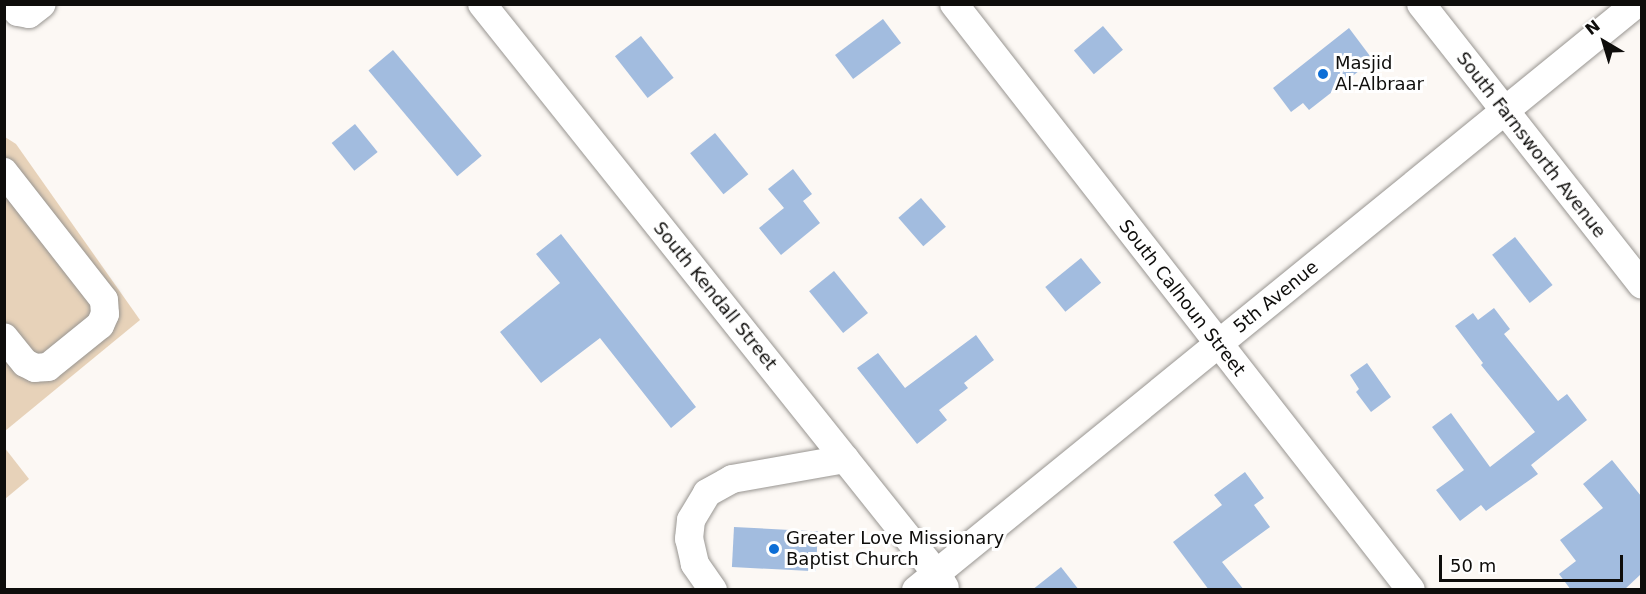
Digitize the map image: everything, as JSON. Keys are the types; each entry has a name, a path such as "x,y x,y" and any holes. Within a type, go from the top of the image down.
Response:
{"street":[{"path":"12,4 18,12 29,14 42,4"},
{"name":"South Kendall Street","path":"482,4 845,459 933,584"},
{"name":"South Calhoun Street","path":"954,4 1411,590"},
{"name":"South Farnsworth Avenue","path":"1421,4 1641,285"},
{"name":"5th Avenue","path":"933,584 1218,344 1636,4"},
{"path":"4,172 104,300 105,314 100,325 48,367 35,368 25,363 4,337"},
{"path":"713,590 694,564 689,539 691,520 707,493 732,479 845,459"}],"shaded area":[{"path":"5,137 16,144 140,320 5,431"},
{"path":"4,447 29,479 5,499 4,499"}],"building":[{"path":"883,19 901,43 853,79 835,55"},
{"path":"1103,26 1123,50 1094,74 1074,50"},
{"name":"Masjid Al-Albraar","path":"1349,28 1373,60 1309,110 1303,103 1291,112 1273,88"},
{"path":"641,36 674,78 648,98 615,56"},
{"path":"393,50 482,156 457,176 368,71"},
{"path":"355,124 378,152 354,171 332,143"},
{"path":"715,133 748,174 723,194 690,153"},
{"path":"793,169 812,194 803,201 820,223 781,255 759,228 784,208 768,189"},
{"path":"921,198 946,227 923,246 898,218"},
{"path":"561,234 696,407 671,428 600,338 541,383 500,332 560,283 536,254"},
{"path":"1515,237 1553,285 1530,303 1492,255"},
{"path":"1081,258 1101,283 1065,312 1045,287"},
{"path":"834,271 868,313 843,333 809,291"},
{"path":"1494,308 1510,329 1504,334 1558,401 1567,394 1587,420 1531,465 1538,474 1486,511 1481,505 1460,521 1436,490 1464,470 1432,427 1451,413 1490,467 1535,432 1481,365 1483,363 1455,326 1473,313 1478,320"},
{"path":"976,335 994,360 964,383 968,388 939,410 947,420 917,444 857,368 878,353 905,388"},
{"path":"1367,363 1391,397 1371,412 1356,392 1359,389 1350,375"},
{"path":"1612,460 1641,496 1641,574 1624,590 1571,590 1559,574 1576,561 1560,540 1603,508 1583,484"},
{"path":"1245,472 1264,498 1254,505 1270,527 1222,562 1244,590 1209,590 1173,542 1222,505 1214,495"},
{"name":"Greater Love Missionary Baptist Church","path":"734,527 818,531 816,571 732,567"},
{"path":"1061,567 1079,590 1032,590"}],"place":[{"name":"Masjid Al-Albraar","path":"1323,74"},
{"name":"Greater Love Missionary Baptist Church","path":"774,549"}]}
